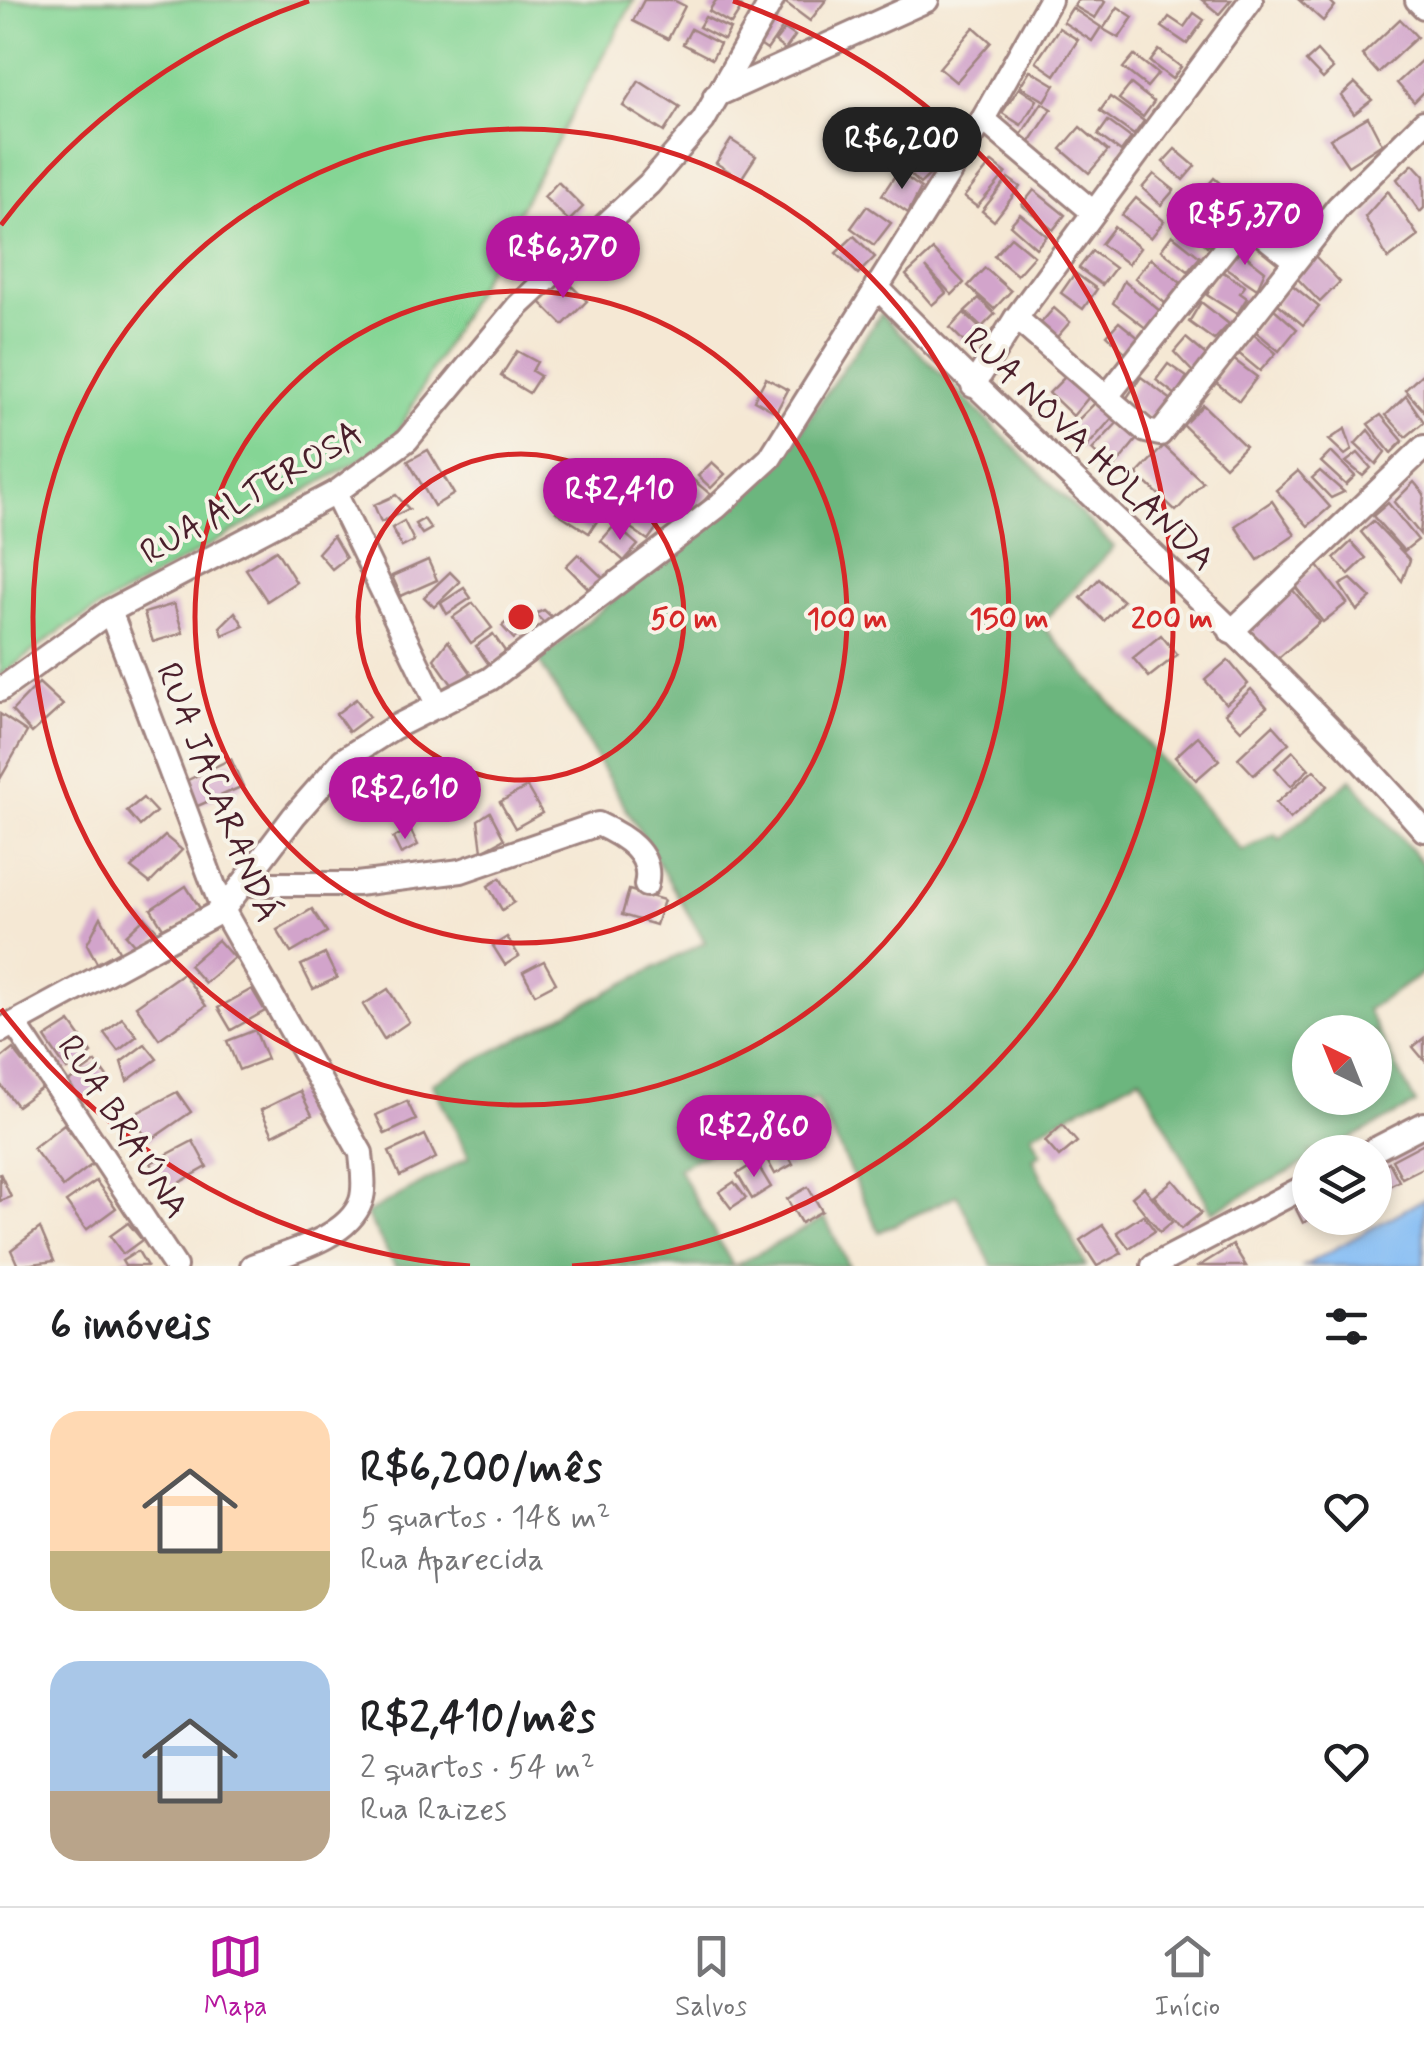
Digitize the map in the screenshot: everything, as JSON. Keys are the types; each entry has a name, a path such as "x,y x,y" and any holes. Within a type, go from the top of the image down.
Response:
{"street":[{"name":"RUA ALTEROSA","path":"0,690 110,611 335,493 406,440 518,306 649,184 703,121 772,0"},
{"path":"715,96 927,0"},
{"path":"8,1028 223,910 294,816 343,760 490,679 717,507 770,458 983,118 1050,0"},
{"path":"973,386 1016,318 1252,0"},
{"path":"1418,0 1424,7"},
{"path":"983,118 1093,212"},
{"path":"1016,318 1146,431 1160,434 1338,207 1424,122"},
{"path":"1108,394 1235,236 1259,232 1294,260"},
{"name":"RUA NOVA HOLANDA","path":"876,286 973,386 1231,632 1424,830"},
{"path":"1231,632 1424,447"},
{"path":"335,493 438,706"},
{"name":"RUA JACARANDÁ","path":"110,611 223,910 361,1152 363,1181 354,1213 314,1242 252,1266"},
{"path":"243,884 356,884 461,871 598,824 641,852 649,871 646,885"},
{"name":"RUA BRAÚNA","path":"8,1028 175,1266"},
{"path":"1392,1141 1424,1124"},
{"path":"1153,1266 1292,1193"}],"green space":[{"path":"0,0 634,0 393,441 61,630 0,676"},
{"path":"881,314 1114,547 1041,624 1242,851 1275,834 1279,840 1351,779 1424,865 1424,973 1367,1010 1370,1015 1292,1015 1292,1115 1392,1115 1392,1058 1416,1104 1357,1135 1292,1135 1292,1170 1212,1212 1140,1077 1032,1134 1041,1154 1033,1159 1086,1266 992,1266 957,1195 879,1232 816,1099 678,1168 733,1266 395,1266 366,1214 469,1157 432,1083 705,942 539,661 774,468"},
{"path":"825,1218 849,1266 734,1266"}],"water":[{"path":"1424,1199 1424,1266 1304,1266 1360,1235 1392,1235 1392,1217"}],"building":[{"path":"644,0 673,0 685,6 668,39 633,21"},
{"path":"716,0 730,0 742,7 731,24 709,11"},
{"path":"782,0 826,0 810,21"},
{"path":"1078,0 1105,2 1095,18 1074,6"},
{"path":"1202,0 1231,0 1219,14"},
{"path":"1299,0 1329,0 1335,6 1323,21"},
{"path":"1118,7 1133,17 1119,38 1103,29"},
{"path":"1072,8 1101,27 1092,41 1063,22"},
{"path":"1194,13 1204,20 1187,44 1162,27 1169,17 1184,27"},
{"path":"705,17 730,29 724,40 699,27"},
{"path":"771,18 783,27 767,50 754,41"},
{"path":"1400,19 1417,37 1378,73 1362,55"},
{"path":"974,27 991,42 956,82 939,68"},
{"path":"1059,28 1078,40 1055,75 1036,62"},
{"path":"691,29 720,44 712,59 683,44"},
{"path":"785,29 795,36 785,50 775,42"},
{"path":"1159,50 1181,67 1172,79 1150,62"},
{"path":"1317,51 1333,69 1323,79 1306,61"},
{"path":"1134,55 1158,74 1147,87 1123,68"},
{"path":"1424,58 1424,92 1414,102 1397,83"},
{"path":"1030,70 1055,85 1045,101 1020,86"},
{"path":"639,81 680,107 664,132 623,106"},
{"path":"1355,83 1372,100 1354,114 1341,96"},
{"path":"1131,84 1154,102 1143,117 1119,99"},
{"path":"1019,88 1037,100 1021,125 1002,113"},
{"path":"1110,97 1144,121 1134,135 1100,111"},
{"path":"1042,103 1052,109 1030,142 1021,135"},
{"path":"928,117 943,132 936,139 921,124"},
{"path":"1368,117 1382,144 1348,166 1330,139"},
{"path":"1108,121 1131,138 1121,152 1098,135"},
{"path":"1080,127 1108,151 1089,173 1061,149"},
{"path":"731,140 756,156 741,179 716,163"},
{"path":"913,141 938,167 920,184 895,158"},
{"path":"1175,149 1195,166 1183,180 1163,162"},
{"path":"992,162 1006,173 977,207 964,197"},
{"path":"1413,164 1424,176 1424,208 1420,212 1397,179"},
{"path":"898,171 921,188 908,213 882,195"},
{"path":"1154,174 1174,190 1161,205 1142,188"},
{"path":"1008,178 1020,187 994,221 982,211"},
{"path":"1214,178 1243,203 1227,221 1199,196"},
{"path":"558,182 583,207 569,221 544,197"},
{"path":"1034,190 1065,215 1053,230 1022,205"},
{"path":"1388,191 1418,236 1388,259 1365,217"},
{"path":"1136,198 1164,221 1151,238 1122,215"},
{"path":"867,206 891,223 874,245 851,228"},
{"path":"1280,209 1298,229 1287,240 1269,222"},
{"path":"1020,214 1047,236 1036,248 1010,225"},
{"path":"1197,215 1217,234 1207,246 1184,226"},
{"path":"1114,227 1140,248 1128,264 1101,244"},
{"path":"1172,235 1200,257 1188,271 1161,250"},
{"path":"854,236 875,257 858,274 836,253"},
{"path":"1011,237 1034,256 1017,275 994,256"},
{"path":"617,239 631,253 621,264 606,250"},
{"path":"1236,248 1265,271 1257,289 1223,266"},
{"path":"933,250 964,283 952,295 926,267 946,293 932,305 906,275"},
{"path":"1092,251 1115,268 1102,285 1079,268"},
{"path":"1315,256 1340,282 1320,302 1295,276"},
{"path":"1151,258 1181,283 1166,304 1135,278"},
{"path":"985,268 1011,291 994,309 968,286"},
{"path":"1220,270 1245,286 1240,293 1247,298 1237,314 1207,295"},
{"path":"1075,273 1097,289 1083,309 1061,293"},
{"path":"562,277 587,301 563,325 538,300"},
{"path":"1124,281 1160,311 1147,329 1113,303"},
{"path":"1291,284 1319,307 1303,325 1276,302"},
{"path":"979,298 995,314 982,327 965,311"},
{"path":"1201,302 1229,324 1214,340 1189,322"},
{"path":"1054,308 1070,322 1057,337 1041,323"},
{"path":"1273,308 1297,329 1279,351 1254,330"},
{"path":"964,313 981,329 966,344 950,328"},
{"path":"1119,322 1140,339 1128,355 1107,335"},
{"path":"1252,333 1276,353 1260,371 1237,352"},
{"path":"1186,338 1206,355 1193,372 1174,352"},
{"path":"517,351 537,362 532,371 540,376 529,393 501,376"},
{"path":"1233,359 1257,377 1239,401 1215,382"},
{"path":"1168,364 1187,377 1176,395 1156,380"},
{"path":"1424,376 1424,411 1405,390"},
{"path":"1065,377 1089,397 1073,416 1049,393"},
{"path":"1141,377 1173,401 1156,425 1126,399"},
{"path":"766,378 788,390 776,412 754,400"},
{"path":"1406,396 1424,422 1406,437 1386,415"},
{"path":"1096,402 1113,417 1084,450 1065,433"},
{"path":"1203,405 1245,446 1225,466 1183,425"},
{"path":"1381,415 1403,441 1391,453 1368,424"},
{"path":"1120,420 1137,439 1112,470 1092,450"},
{"path":"1345,429 1352,450 1345,455 1329,440"},
{"path":"1368,430 1385,452 1376,464 1355,444"},
{"path":"1164,446 1203,482 1176,511 1137,474"},
{"path":"428,450 454,494 434,506 408,461"},
{"path":"1331,452 1355,476 1346,485 1321,462"},
{"path":"1358,453 1371,468 1363,476 1346,462"},
{"path":"712,462 725,474 711,488 698,476"},
{"path":"561,467 576,477 567,490 552,480"},
{"path":"678,467 710,494 689,518 658,491"},
{"path":"1298,471 1330,507 1308,526 1276,490"},
{"path":"1320,471 1344,492 1331,498 1312,478"},
{"path":"616,476 643,494 634,506 608,488"},
{"path":"1414,482 1424,494 1420,534 1394,502"},
{"path":"646,494 672,512 663,524 637,507"},
{"path":"396,495 409,509 381,522 374,505"},
{"path":"566,497 599,518 589,533 556,512"},
{"path":"1272,501 1295,535 1258,560 1235,526"},
{"path":"1388,503 1418,540 1404,551 1373,516"},
{"path":"632,508 658,526 648,540 622,522"},
{"path":"424,519 431,529 422,534 415,524"},
{"path":"404,521 414,541 402,547 392,528"},
{"path":"1373,521 1410,560 1402,581 1361,532"},
{"path":"615,525 638,545 624,561 601,541"},
{"path":"333,536 346,558 332,569 318,553"},
{"path":"1351,542 1366,558 1349,574 1334,558"},
{"path":"276,550 296,582 267,601 246,569"},
{"path":"578,554 604,579 592,592 566,566"},
{"path":"428,560 437,580 401,596 392,576"},
{"path":"1318,566 1347,603 1323,622 1294,585"},
{"path":"450,572 460,582 434,607 424,597"},
{"path":"1099,579 1123,601 1104,621 1081,598"},
{"path":"1351,579 1371,598 1357,611 1340,585"},
{"path":"464,588 471,598 447,614 441,603"},
{"path":"1291,588 1320,622 1275,661 1246,626"},
{"path":"473,603 492,628 471,643 453,617"},
{"path":"174,604 183,633 153,642 144,613"},
{"path":"544,610 554,619 547,626 535,614"},
{"path":"518,611 530,624 514,639 502,626"},
{"path":"235,612 244,626 223,635 220,627"},
{"path":"493,634 507,654 490,666 476,646"},
{"path":"1161,635 1177,655 1149,677 1133,658"},
{"path":"448,641 471,673 453,686 434,659"},
{"path":"1228,660 1248,684 1226,704 1205,680"},
{"path":"39,683 63,705 32,733 12,711"},
{"path":"1251,689 1267,707 1241,730 1225,713"},
{"path":"356,699 369,717 349,732 336,714"},
{"path":"0,714 27,732 0,779"},
{"path":"1273,725 1289,743 1254,775 1238,758"},
{"path":"1198,736 1219,760 1196,780 1175,757"},
{"path":"1293,751 1309,769 1291,786 1275,768"},
{"path":"231,759 243,786 193,808 182,783"},
{"path":"1314,770 1328,786 1290,819 1276,803"},
{"path":"527,787 542,813 515,828 500,802"},
{"path":"143,798 156,812 140,826 127,811"},
{"path":"490,812 504,839 482,851 478,820"},
{"path":"410,829 418,845 401,854 393,838"},
{"path":"165,836 182,850 150,883 131,868"},
{"path":"500,878 514,902 502,910 488,886"},
{"path":"186,886 201,910 166,933 151,909"},
{"path":"629,890 664,900 656,925 622,915"},
{"path":"312,909 327,932 291,953 277,930"},
{"path":"101,917 119,951 97,963 87,944"},
{"path":"145,917 162,936 143,954 126,935"},
{"path":"507,937 519,956 505,965 493,946"},
{"path":"218,940 234,958 205,983 189,965"},
{"path":"325,954 337,978 313,989 301,965"},
{"path":"544,961 556,983 535,994 523,972"},
{"path":"183,973 206,1006 159,1039 136,1006"},
{"path":"252,989 265,1011 231,1030 218,1008"},
{"path":"388,989 409,1022 384,1039 363,1005"},
{"path":"122,1018 137,1036 118,1051 104,1033"},
{"path":"70,1022 92,1053 67,1070 45,1038"},
{"path":"255,1030 267,1059 239,1070 227,1041"},
{"path":"1424,1038 1424,1060 1413,1047"},
{"path":"145,1044 157,1059 127,1081 121,1062"},
{"path":"13,1049 43,1087 17,1106 0,1084 0,1059"},
{"path":"96,1062 109,1080 79,1101 67,1083"},
{"path":"300,1091 312,1115 273,1135 261,1110"},
{"path":"177,1092 191,1112 149,1141 131,1116"},
{"path":"407,1101 416,1120 385,1134 376,1115"},
{"path":"803,1113 821,1140 806,1150 788,1123"},
{"path":"64,1124 94,1163 63,1187 33,1148"},
{"path":"1062,1125 1077,1142 1059,1157 1045,1141"},
{"path":"425,1135 436,1158 400,1176 389,1152"},
{"path":"193,1141 207,1167 166,1190 151,1163"},
{"path":"781,1142 793,1164 775,1174 763,1152"},
{"path":"1424,1143 1424,1167 1402,1178 1392,1160"},
{"path":"756,1162 771,1187 752,1199 737,1174"},
{"path":"0,1173 11,1197 0,1201"},
{"path":"1173,1180 1201,1213 1181,1229 1154,1196"},
{"path":"96,1181 116,1208 86,1230 66,1202"},
{"path":"734,1182 746,1198 731,1208 719,1192"},
{"path":"808,1187 822,1211 801,1223 787,1199"},
{"path":"1144,1187 1172,1222 1160,1232 1132,1197"},
{"path":"1143,1215 1155,1231 1129,1248 1117,1232"},
{"path":"128,1223 142,1240 123,1254 110,1236"},
{"path":"1103,1225 1122,1253 1097,1266 1080,1240"},
{"path":"40,1228 54,1261 18,1266 11,1250"},
{"path":"1233,1245 1246,1266 1199,1266"},
{"path":"138,1251 147,1266 125,1266 122,1261"}]}
